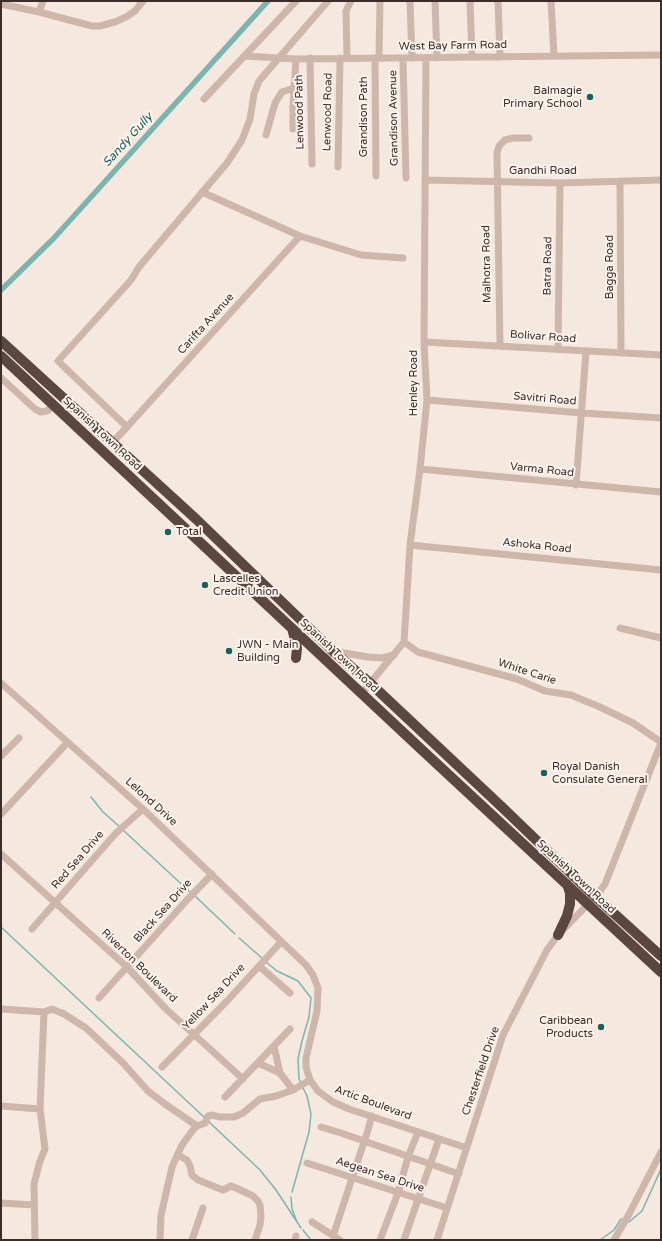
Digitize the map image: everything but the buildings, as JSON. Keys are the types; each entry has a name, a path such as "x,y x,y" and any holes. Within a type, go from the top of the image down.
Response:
{"highway":[{"name":"Spanish Town Road","path":"1,341 112,444 196,519 332,651 370,683 435,745 592,900 661,972"},
{"name":"Spanish Town Road","path":"2,357 567,884 592,900 661,956"},
{"path":"187,530 196,519"},
{"path":"291,628 297,648 296,658"},
{"path":"435,745 434,750 486,807 487,811"},
{"path":"558,935 567,916 570,904 570,893 567,884"}],"street":[{"path":"39,12 43,1"},
{"path":"1,4 92,26 100,26 126,17 135,11 143,1"},
{"path":"204,99 296,1"},
{"path":"127,427 58,361 131,280 140,266 227,163 242,140 250,119 254,94 259,81 280,58 310,20 328,1"},
{"name":"Lenwood Road","path":"338,167 346,11 351,1"},
{"name":"Grandison Path","path":"376,176 377,58 380,1"},
{"path":"410,1 412,58"},
{"path":"435,1 437,58"},
{"path":"470,1 472,57"},
{"path":"498,1 500,56"},
{"path":"551,1 554,56"},
{"name":"West Bay Farm Road","path":"245,56 280,58 437,58 661,55"},
{"path":"293,129 296,58"},
{"name":"Lenwood Path","path":"310,58 312,164"},
{"name":"Grandison Avenue","path":"404,58 406,178"},
{"name":"Henley Road","path":"404,642 410,545 427,400 424,342 426,58"},
{"path":"266,135 275,103 282,92 294,88"},
{"name":"Malhotra Road","path":"500,345 497,153 499,146 505,140 513,138 529,138"},
{"name":"Gandhi Road","path":"426,180 560,183 661,180"},
{"name":"Bagga Road","path":"620,181 621,353"},
{"name":"Batra Road","path":"558,349 560,183"},
{"path":"202,192 300,236 361,255 403,258"},
{"name":"Carifta Avenue","path":"112,444 300,236"},
{"name":"Bolivar Road","path":"424,342 661,355"},
{"path":"576,484 586,351"},
{"path":"1,378 41,412 47,411 54,405"},
{"name":"Savitri Road","path":"427,400 661,418"},
{"name":"Varma Road","path":"420,469 661,492"},
{"name":"Ashoka Road","path":"410,545 661,570"},
{"path":"620,628 661,638"},
{"path":"362,693 404,642"},
{"name":"White Carie","path":"404,642 418,652 517,679 545,691 571,695 633,723 661,742"},
{"path":"325,659 332,651 382,658 394,655"},
{"name":"Lelond Drive","path":"1,683 143,809 281,942"},
{"path":"1,756 19,738"},
{"name":"Chesterfield Drive","path":"437,1240 501,1041 547,950 558,935 592,900 605,884 661,742"},
{"path":"1,814 67,743"},
{"name":"Red Sea Drive","path":"32,929 116,833 143,809"},
{"name":"Riverton Boulevard","path":"1,854 127,967 166,1009 243,1079"},
{"name":"Black Sea Drive","path":"99,998 188,898 212,874"},
{"path":"160,1240 161,1215 172,1167 182,1145 198,1126 211,1114 220,1117 234,1117 243,1113 260,1099 276,1096 296,1088 308,1081 306,1058 317,1011 318,988 313,975 306,965 281,942"},
{"name":"Yellow Sea Drive","path":"162,1067 227,1001 281,942"},
{"path":"259,966 290,993"},
{"path":"1,1009 44,1012 52,1009 64,1014 86,1028 123,1063 148,1091 198,1126"},
{"path":"35,1240 34,1184 45,1149 40,1108 44,1012"},
{"path":"226,1097 290,1029"},
{"path":"274,1046 280,1073"},
{"path":"258,1063 280,1073 296,1088"},
{"name":"Artic Boulevard","path":"308,1081 318,1091 333,1102 467,1148"},
{"path":"1,1106 40,1108"},
{"path":"333,1236 372,1116"},
{"path":"321,1127 459,1174"},
{"path":"380,1240 398,1193 408,1157 418,1132"},
{"path":"404,1240 439,1139"},
{"path":"614,1240 661,1152"},
{"path":"178,1155 187,1160 192,1175 198,1180 223,1190 231,1186 253,1196 258,1201 260,1205 260,1225 255,1240"},
{"name":"Aegean Sea Drive","path":"307,1163 447,1208"},
{"path":"1,1203 34,1205"},
{"path":"192,1240 203,1208"},
{"path":"312,1222 340,1240"}],"waterway":[{"name":"Sandy Gully","path":"1,290 54,238 268,1"},
{"path":"91,797 103,812 120,827"},
{"path":"123,830 190,892"},
{"path":"195,896 235,934"},
{"path":"1,927 205,1118"},
{"path":"239,938 263,959"},
{"path":"266,962 277,971 298,981 311,998 309,1017 298,1059 299,1079 301,1083"},
{"path":"292,1192 309,1132 311,1114 307,1096 302,1086"},
{"path":"208,1121 260,1170 276,1190 301,1228"},
{"path":"629,1222 642,1211 661,1169"},
{"path":"291,1197 292,1209 297,1222"},
{"path":"600,1240 614,1230 621,1219"},
{"path":"303,1230 311,1240"}],"place":[{"name":"Balmagie Primary School","path":"590,97"},
{"name":"Total","path":"168,532"},
{"name":"Lascelles Credit Union","path":"205,585"},
{"name":"JWN - Main Building","path":"229,651"},
{"name":"Royal Danish Consulate General","path":"544,773"},
{"name":"Caribbean Products","path":"601,1027"}]}
